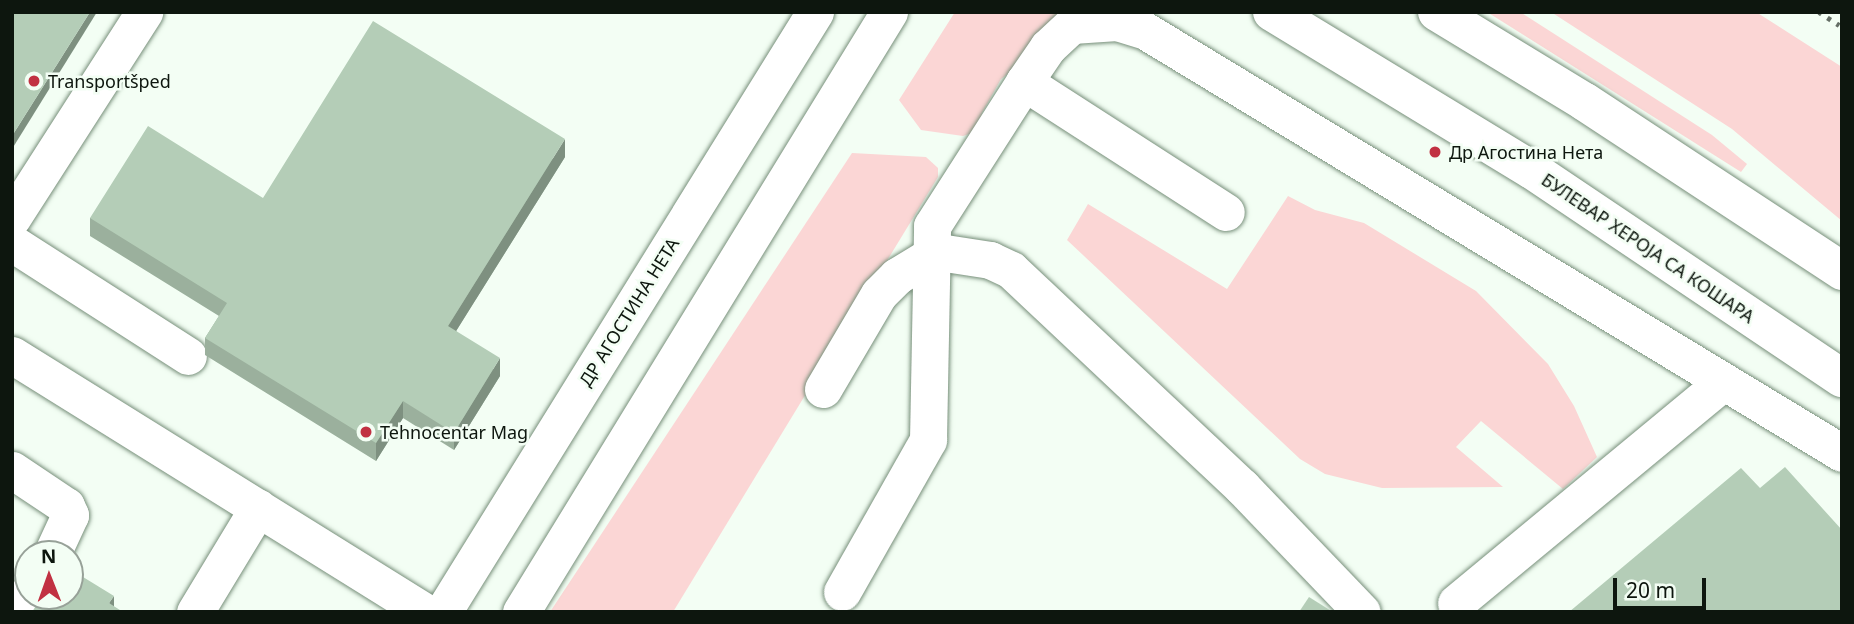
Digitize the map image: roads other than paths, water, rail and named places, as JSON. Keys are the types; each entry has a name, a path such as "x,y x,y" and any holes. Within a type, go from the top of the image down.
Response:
{"main road":[{"name":"БУЛЕВАР ХЕРОЈА СА КОШАРА","path":"1272,12 1532,170 1842,378"},
{"path":"1437,12 1597,109 1842,271"}],"street":[{"path":"12,218 144,12"},
{"name":"ДР АГОСТИНА НЕТА","path":"443,612 816,12"},
{"path":"521,612 889,12"},
{"path":"842,592 928,440 929,257 937,214 1048,47 1072,25 1129,23 1842,453"},
{"path":"1024,82 1226,212"},
{"path":"12,243 188,356"},
{"path":"823,389 879,294 929,257 968,253 1011,270 1242,487 1362,612"},
{"path":"12,355 425,612"},
{"path":"1455,603 1723,382"},
{"path":"12,470 66,506 70,515 59,540"},
{"path":"195,612 258,508"}],"railway":[{"path":"1819,12 1842,27"}],"place":[{"name":"Transportšped","path":"34,81"},
{"name":"Др Агостина Нета","path":"1435,152"},
{"name":"Tehnocentar Mag","path":"366,432"}]}
